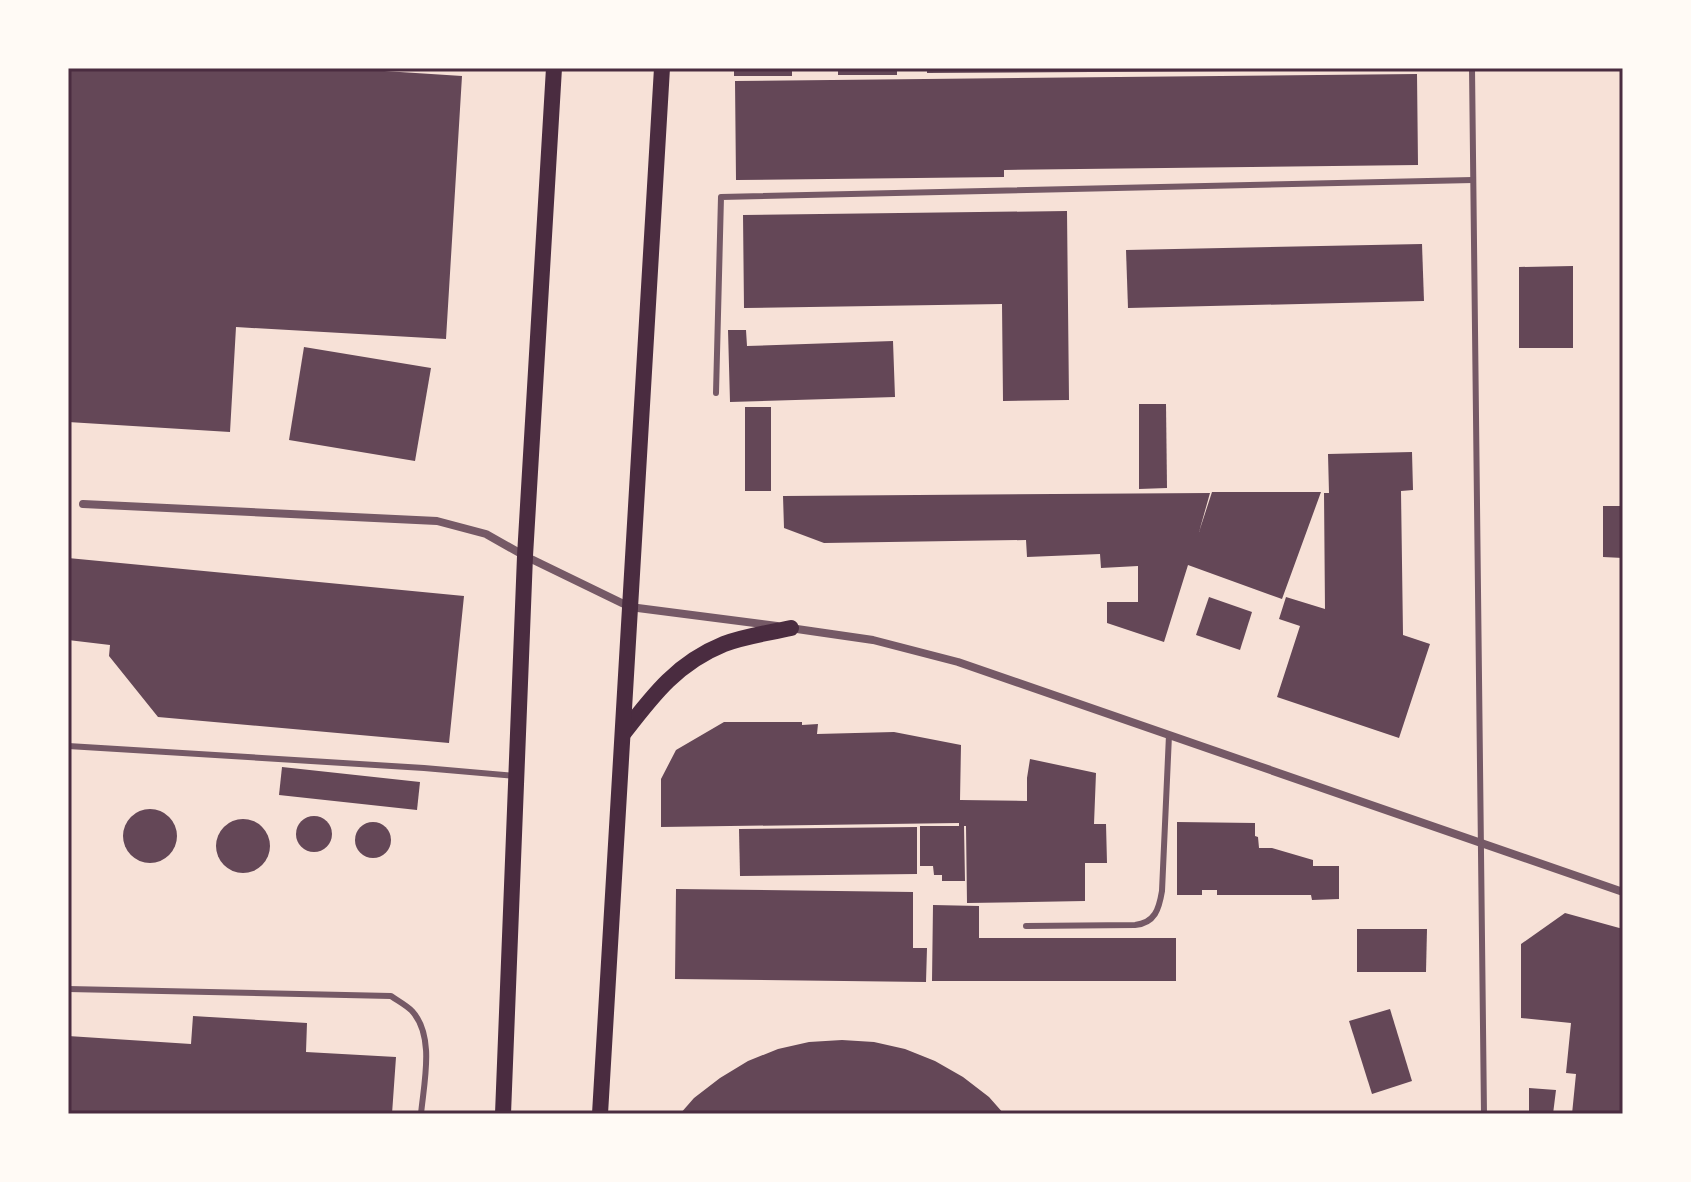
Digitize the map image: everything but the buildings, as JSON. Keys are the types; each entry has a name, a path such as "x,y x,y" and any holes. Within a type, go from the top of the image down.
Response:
{"main road":[{"path":"503,1114 525,556 554,68"},
{"path":"600,1114 662,68"},
{"path":"623,734 657,689 688,663 725,643 791,628"}],"street":[{"path":"83,504 437,521 486,534 630,607 873,640 958,662 1623,892"}],"lane":[{"path":"1472,68 1484,1114"},
{"path":"716,393 721,197 1473,180"},
{"path":"1026,926 1135,925 1146,924 1154,918 1162,891 1169,735"},
{"path":"68,746 517,776"},
{"path":"68,989 391,996 410,1008 419,1020 427,1041 421,1114"}]}
